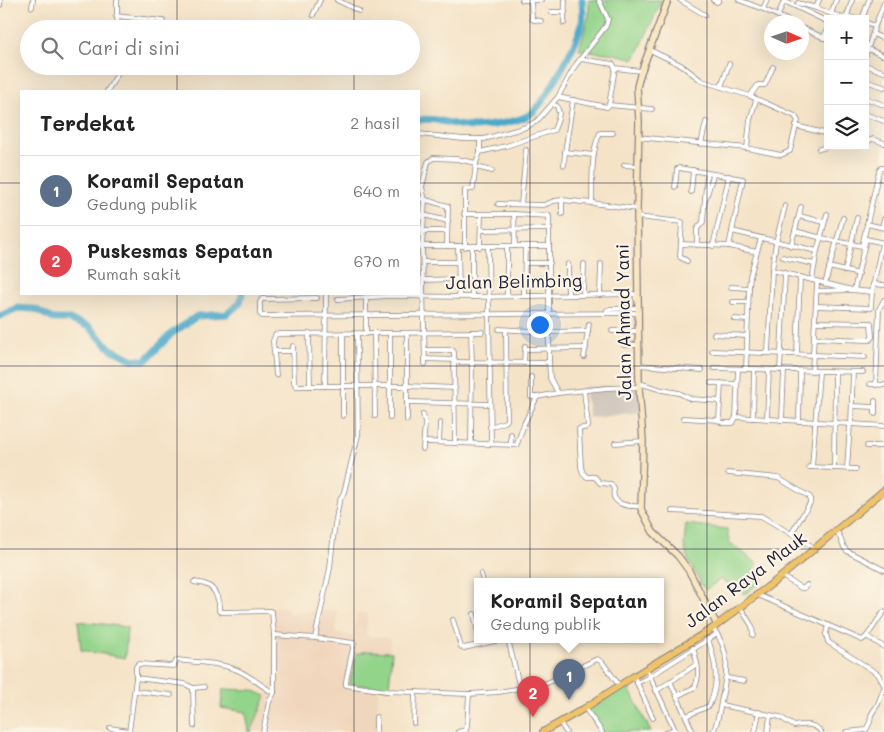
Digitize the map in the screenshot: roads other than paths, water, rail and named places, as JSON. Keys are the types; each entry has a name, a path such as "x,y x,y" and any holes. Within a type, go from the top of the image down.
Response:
{"main road":[{"name":"Jalan Raya Mauk","path":"543,732 585,708 646,668 716,629 740,607 782,576 884,490"}],"street":[{"path":"0,0 0,5"},
{"path":"32,7 33,0"},
{"path":"117,0 117,20"},
{"path":"312,14 320,0"},
{"path":"337,0 359,11"},
{"path":"522,0 541,0"},
{"path":"531,0 532,19 541,21"},
{"path":"564,23 565,0"},
{"path":"420,134 463,139 488,139 526,127 536,120 558,97 580,59 607,23 607,17 600,0"},
{"name":"Jalan Ahmad Yani","path":"668,0 641,71 638,87 637,311 639,331 638,366 643,441 641,506 653,532 678,556 689,571 707,603 716,629"},
{"path":"680,0 706,15"},
{"path":"713,0 717,2 719,0"},
{"path":"739,0 776,15"},
{"path":"763,9 767,0"},
{"path":"816,8 819,0"},
{"path":"833,15 836,0"},
{"path":"846,15 852,0"},
{"path":"863,15 869,0"},
{"path":"778,15 784,1 824,20"},
{"path":"798,3 831,15"},
{"path":"869,46 884,3"},
{"path":"551,12 565,12"},
{"path":"116,16 154,20"},
{"path":"869,24 875,26"},
{"path":"809,31 824,38"},
{"path":"873,34 883,37"},
{"path":"869,49 884,56"},
{"path":"638,137 747,148 780,155 788,153 798,121 795,116 750,96 702,80 681,65 650,50"},
{"path":"580,59 614,65 615,68 641,71"},
{"path":"721,87 729,64"},
{"path":"869,66 884,72"},
{"path":"750,96 758,85 765,85 772,67"},
{"path":"609,105 615,68"},
{"path":"108,90 117,75"},
{"path":"869,81 884,87"},
{"path":"558,97 607,107 609,105 652,109"},
{"path":"869,99 884,105"},
{"path":"564,165 573,100"},
{"path":"747,148 750,120 756,100"},
{"path":"480,152 554,130 559,113 557,106 552,104"},
{"path":"869,115 883,120"},
{"path":"700,144 706,122"},
{"path":"796,126 824,133"},
{"path":"592,203 594,155 599,134 613,133"},
{"path":"465,247 465,190 473,189 476,165 480,152 480,139"},
{"path":"869,140 873,139 884,143"},
{"path":"819,149 824,148"},
{"path":"521,204 526,150"},
{"path":"565,152 594,155"},
{"path":"492,171 457,159 430,159 426,169 422,184 425,200 421,215 423,231 420,246 423,262 425,362 455,361 506,364 545,363 549,361"},
{"path":"624,165 637,166"},
{"path":"853,290 859,274 867,224 879,171 884,168"},
{"path":"675,187 677,169 742,178 744,181 729,246"},
{"path":"691,192 693,170"},
{"path":"697,245 697,229 703,224 707,173"},
{"path":"705,200 713,175"},
{"path":"713,246 729,176"},
{"path":"420,198 448,206 447,246"},
{"path":"562,200 562,214"},
{"path":"498,204 547,204 562,200 637,209"},
{"path":"768,352 772,270 776,242 785,206"},
{"path":"791,246 801,207"},
{"path":"464,214 548,215 550,229 549,361 551,382 558,393"},
{"path":"514,214 515,246"},
{"path":"812,280 820,237 827,214"},
{"path":"421,215 448,221"},
{"path":"480,247 481,215"},
{"path":"799,216 824,222"},
{"path":"637,217 663,221 680,221 683,224 681,259 687,261"},
{"path":"825,284 843,218"},
{"path":"845,271 858,218"},
{"path":"867,224 883,228 884,219"},
{"path":"420,228 423,231 447,231"},
{"path":"481,230 550,229"},
{"path":"732,231 817,251"},
{"path":"795,231 861,246 865,239"},
{"path":"746,369 750,276 761,238"},
{"path":"816,306 870,309 872,305 873,284 883,243 865,239"},
{"path":"681,244 729,246 757,252"},
{"path":"420,246 549,246"},
{"path":"458,246 459,296"},
{"path":"472,247 472,297"},
{"path":"488,247 490,444"},
{"path":"507,247 507,295"},
{"path":"524,295 525,247"},
{"path":"783,257 814,264"},
{"path":"423,262 458,262"},
{"path":"525,263 550,263"},
{"path":"568,264 568,295"},
{"path":"583,294 584,264"},
{"path":"600,264 600,295"},
{"path":"829,267 859,274"},
{"path":"772,270 817,283 872,292"},
{"path":"782,420 785,274"},
{"path":"797,353 800,277"},
{"path":"525,280 549,278"},
{"path":"423,280 458,279"},
{"path":"812,371 817,283"},
{"path":"873,284 884,285"},
{"path":"731,287 749,288"},
{"path":"817,291 853,290"},
{"name":"Jalan Belimbing","path":"341,297 373,295 472,297 635,294 637,311"},
{"path":"325,386 326,295"},
{"path":"317,298 293,296 261,299 260,315 550,314 637,311"},
{"path":"364,296 366,334"},
{"path":"876,384 879,309 884,300"},
{"path":"733,302 748,302"},
{"path":"734,319 747,320"},
{"path":"814,338 870,340 872,337 871,323 815,322"},
{"path":"584,357 589,324"},
{"path":"499,329 549,332 588,331"},
{"path":"490,427 507,420 506,330"},
{"path":"612,331 639,331"},
{"path":"471,332 471,443"},
{"path":"276,375 274,341 275,335 281,333 390,334 482,332"},
{"path":"309,333 310,386"},
{"path":"343,333 343,416"},
{"path":"407,333 407,420"},
{"path":"878,333 884,333"},
{"path":"315,638 330,568 339,502 344,492 358,436 357,334"},
{"path":"374,334 374,416"},
{"path":"390,334 390,418"},
{"path":"714,334 747,336"},
{"path":"624,345 639,345"},
{"path":"524,363 525,348 549,350 586,348"},
{"path":"274,351 293,349 294,384 310,386 455,388"},
{"path":"425,350 453,350 455,361 455,442"},
{"path":"712,351 865,356"},
{"path":"638,366 702,370"},
{"path":"714,368 800,372 863,372"},
{"path":"683,418 719,420 721,423 733,423 736,417 738,369"},
{"path":"753,418 754,370"},
{"path":"767,418 768,370"},
{"path":"799,421 800,372"},
{"path":"818,372 816,422 811,467 856,468"},
{"path":"834,468 835,372"},
{"path":"847,469 853,372"},
{"path":"531,377 530,397 639,385 679,393 691,399 720,401"},
{"path":"710,383 737,384"},
{"path":"719,420 721,384"},
{"path":"870,384 884,385"},
{"path":"584,392 588,427 579,428 582,473 588,478 595,477 601,483 611,484 614,489 615,499 625,506 641,506"},
{"path":"515,445 537,397"},
{"path":"875,401 875,414"},
{"path":"407,402 489,404"},
{"path":"852,406 875,407"},
{"path":"423,414 425,420 424,449"},
{"path":"736,417 884,426"},
{"path":"439,442 440,423"},
{"path":"511,434 515,445"},
{"path":"615,443 643,441"},
{"path":"424,442 515,445"},
{"path":"867,446 884,446"},
{"path":"728,473 778,478 810,497 810,503 791,534"},
{"path":"672,511 756,515 765,518 814,548"},
{"path":"836,531 841,537 843,547 847,551 884,570"},
{"path":"481,574 482,578"},
{"path":"782,576 802,588 805,588 807,585"},
{"path":"194,582 209,586 218,599 219,611 221,612 271,611 274,635 274,693 269,702 263,732"},
{"path":"758,595 861,639 868,637 884,647"},
{"path":"740,607 752,626 752,635"},
{"path":"868,637 873,626 884,612"},
{"path":"453,620 460,647 464,648 475,643"},
{"path":"828,626 826,634 828,642 870,671 878,674 884,686 878,704 870,714 870,722 866,730 846,732"},
{"path":"637,683 708,639 716,629"},
{"path":"713,732 719,716 727,678 726,657 716,629"},
{"path":"274,635 354,643 346,685 386,691 469,694 520,689 555,680 597,659 602,662 619,685"},
{"path":"686,716 709,706 712,696 716,671 708,639"},
{"path":"509,643 520,689"},
{"path":"677,696 695,687 698,674 693,648"},
{"path":"110,728 129,731 135,691 136,667 138,665 174,666 178,660 217,665 235,669 255,679 274,693"},
{"path":"656,691 697,664"},
{"path":"646,668 675,730 667,732"},
{"path":"634,676 653,718"},
{"path":"136,678 185,684 193,688 204,687"},
{"path":"727,678 744,681"},
{"path":"670,681 693,732"},
{"path":"193,688 194,726"},
{"path":"135,691 171,695"},
{"path":"414,723 415,692"},
{"path":"458,732 466,730 469,694"},
{"path":"721,705 780,718 794,726 802,724 813,725 820,732"},
{"path":"585,708 602,732"},
{"path":"756,732 759,712"},
{"path":"768,732 770,716"},
{"path":"376,717 376,732"},
{"path":"560,723 566,732"},
{"path":"792,732 794,726"}],"waterway":[{"path":"420,120 426,119 476,127 497,125 532,113 545,97 568,57 583,20 582,0"},
{"path":"0,316 17,308 35,309 53,319 68,319 89,327 111,349 134,360 146,360 171,334 197,316 227,314 240,303 242,295"}],"place":[{"name":"Koramil Sepatan","path":"569,700"},
{"name":"Puskesmas Sepatan","path":"533,717"}]}
